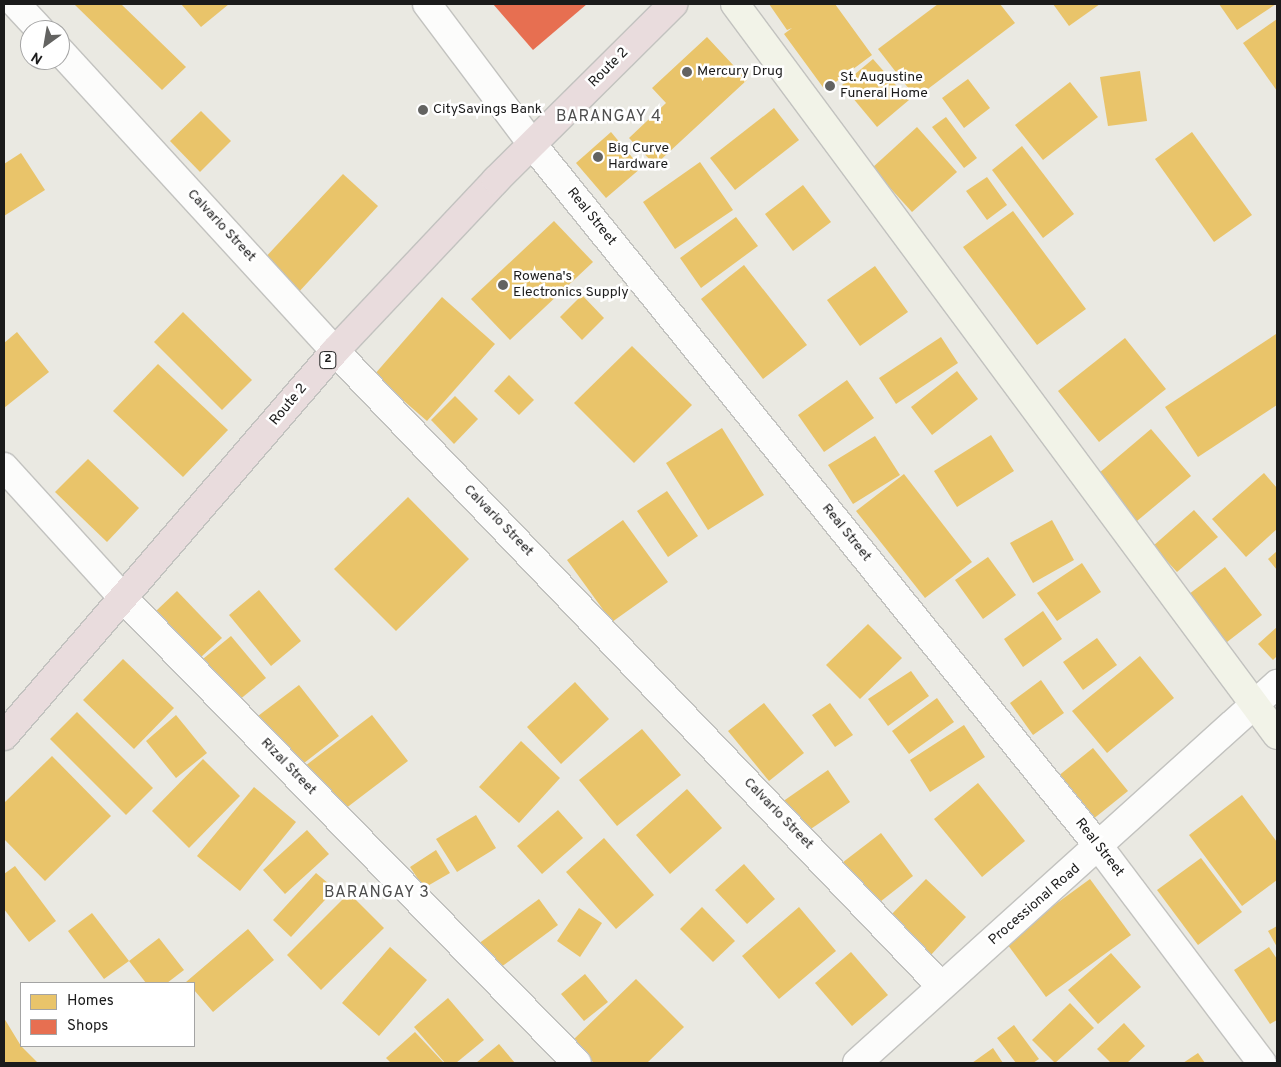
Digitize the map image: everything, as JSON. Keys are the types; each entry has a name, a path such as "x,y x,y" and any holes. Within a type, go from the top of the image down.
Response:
{"highway":[{"name":"Route 2","path":"4,736 335,351 532,144 673,4"}],"main road":[{"path":"735,4 1277,736"}],"street":[{"path":"16,4 31,20"},
{"name":"Real Street","path":"427,4 532,144 1100,848 1262,1063"},
{"name":"Calvario Street","path":"70,62 335,351 941,986"},
{"name":"Rizal Street","path":"4,467 124,598 577,1063"},
{"name":"Processional Road","path":"857,1063 941,986 1100,848 1277,684"}],"building: Homes":[{"path":"74,4 121,4 186,67 162,90"},
{"path":"181,4 229,4 201,27"},
{"path":"769,4 835,4 872,55 825,90 784,34 792,28 787,30"},
{"path":"938,4 1000,4 1015,23 916,98 878,49"},
{"path":"1053,4 1100,4 1069,26"},
{"path":"1219,4 1276,4 1237,30"},
{"path":"1277,19 1277,91 1243,43"},
{"path":"707,37 747,80 655,165 629,138 666,103 652,88"},
{"path":"873,59 909,100 877,127 842,85"},
{"path":"1140,71 1147,121 1108,126 1100,77"},
{"path":"968,79 990,108 964,128 942,98"},
{"path":"1070,82 1098,117 1043,160 1015,125"},
{"path":"774,108 799,140 735,190 710,158"},
{"path":"201,111 231,141 200,172 170,141"},
{"path":"946,117 977,158 964,168 932,127"},
{"path":"917,127 957,172 912,212 872,168"},
{"path":"611,132 641,168 606,198 576,163"},
{"path":"1192,132 1252,215 1214,242 1155,159"},
{"path":"1022,146 1074,214 1043,238 992,170"},
{"path":"21,153 45,190 4,216 4,164"},
{"path":"700,162 733,210 675,249 643,202"},
{"path":"343,174 378,206 297,294 262,261"},
{"path":"987,177 1007,205 987,220 966,191"},
{"path":"803,185 831,222 793,251 765,214"},
{"path":"1013,211 1086,309 1037,345 963,247"},
{"path":"736,217 758,246 701,288 680,258"},
{"path":"554,221 593,262 510,340 471,299"},
{"path":"744,265 807,345 763,379 701,299"},
{"path":"875,266 908,312 860,346 827,300"},
{"path":"582,295 604,318 582,340 560,317"},
{"path":"442,297 495,344 427,421 374,375"},
{"path":"183,312 252,380 222,410 154,342"},
{"path":"17,332 49,372 4,408 4,343"},
{"path":"1276,334 1277,405 1198,457 1165,407"},
{"path":"941,337 958,363 896,404 879,378"},
{"path":"1125,338 1166,389 1099,442 1058,391"},
{"path":"632,346 692,405 634,463 574,403"},
{"path":"158,364 228,430 183,477 113,411"},
{"path":"957,371 978,399 932,435 911,407"},
{"path":"509,375 534,400 519,415 494,391"},
{"path":"847,380 874,418 824,452 798,415"},
{"path":"455,396 478,419 454,444 431,420"},
{"path":"722,428 764,495 708,530 666,463"},
{"path":"1151,429 1191,476 1131,526 1092,479"},
{"path":"991,435 1014,471 957,507 934,471"},
{"path":"875,436 900,475 853,504 828,465"},
{"path":"88,459 139,508 107,542 55,492"},
{"path":"1264,473 1277,488 1277,529 1246,557 1212,519"},
{"path":"904,474 972,562 925,598 856,511"},
{"path":"667,491 698,536 668,557 637,511"},
{"path":"408,497 469,559 396,631 334,569"},
{"path":"1194,510 1218,537 1177,572 1153,546"},
{"path":"623,520 668,582 612,622 567,560"},
{"path":"1052,520 1074,560 1033,583 1010,543"},
{"path":"1277,551 1277,570 1268,559"},
{"path":"988,557 1016,595 983,619 955,580"},
{"path":"1082,563 1101,592 1057,621 1037,593"},
{"path":"1225,567 1262,615 1218,649 1181,600"},
{"path":"259,590 301,641 271,666 229,615"},
{"path":"177,591 222,638 201,657 156,611"},
{"path":"1043,611 1062,639 1023,667 1004,639"},
{"path":"868,624 902,658 860,699 826,665"},
{"path":"1277,627 1277,656 1273,660 1258,644"},
{"path":"231,636 266,678 233,705 198,663"},
{"path":"1097,638 1117,665 1083,690 1063,662"},
{"path":"1140,656 1174,698 1107,753 1072,711"},
{"path":"123,659 174,708 134,749 83,700"},
{"path":"911,671 929,696 888,726 868,699"},
{"path":"1041,680 1064,713 1033,735 1010,703"},
{"path":"575,682 609,719 561,764 527,727"},
{"path":"299,685 339,736 295,770 254,719"},
{"path":"937,698 954,722 909,754 892,731"},
{"path":"764,703 804,753 769,781 728,731"},
{"path":"830,703 853,735 835,747 812,715"},
{"path":"77,712 153,788 126,815 50,739"},
{"path":"176,715 207,753 176,778 146,741"},
{"path":"372,715 408,761 341,812 305,766"},
{"path":"964,725 985,757 930,792 910,760"},
{"path":"642,729 681,775 617,826 579,780"},
{"path":"521,741 560,778 519,823 479,787"},
{"path":"1093,748 1128,791 1087,824 1052,781"},
{"path":"52,756 111,816 45,881 4,839 4,803"},
{"path":"203,759 240,796 189,848 152,811"},
{"path":"828,770 850,802 805,833 782,802"},
{"path":"978,783 1025,841 982,877 934,819"},
{"path":"254,787 296,822 240,891 197,856"},
{"path":"687,789 722,828 670,874 636,835"},
{"path":"1242,795 1277,842 1277,880 1242,906 1189,835"},
{"path":"558,810 583,838 542,874 517,846"},
{"path":"476,815 496,848 457,872 436,839"},
{"path":"307,830 329,854 285,894 263,870"},
{"path":"881,833 913,876 871,909 838,866"},
{"path":"604,838 654,895 616,929 566,872"},
{"path":"436,850 450,873 424,888 410,867"},
{"path":"1201,858 1242,912 1198,945 1157,890"},
{"path":"744,864 775,899 747,924 715,890"},
{"path":"15,866 56,921 29,942 4,909 4,874"},
{"path":"316,873 335,889 291,937 273,920"},
{"path":"926,879 966,917 930,956 889,917"},
{"path":"1090,879 1131,935 1046,997 1005,941"},
{"path":"349,893 384,928 321,990 287,955"},
{"path":"539,899 558,925 493,973 474,947"},
{"path":"702,907 735,941 713,962 680,929"},
{"path":"799,907 836,951 779,999 742,956"},
{"path":"579,908 602,923 580,957 557,941"},
{"path":"92,913 129,961 104,979 68,931"},
{"path":"1277,926 1277,947 1268,931"},
{"path":"248,929 274,960 213,1012 195,991 195,982 186,982"},
{"path":"159,938 184,970 168,982 145,982 129,961"},
{"path":"390,947 427,980 379,1036 342,1003"},
{"path":"1269,947 1277,959 1277,1020 1270,1024 1234,970"},
{"path":"851,952 888,995 852,1026 815,983"},
{"path":"1111,953 1141,987 1098,1024 1068,990"},
{"path":"585,974 608,1002 584,1021 561,994"},
{"path":"636,979 684,1027 647,1063 594,1063 572,1041"},
{"path":"448,998 484,1040 456,1063 445,1063 414,1027"},
{"path":"1070,1003 1094,1028 1055,1063 1032,1040"},
{"path":"4,1018 20,1047 38,1063 4,1063"},
{"path":"1124,1023 1145,1046 1127,1063 1111,1063 1097,1049"},
{"path":"1014,1025 1039,1059 1033,1063 1016,1063 997,1038"},
{"path":"415,1032 444,1063 391,1063 386,1058"},
{"path":"499,1044 515,1063 476,1063"},
{"path":"993,1048 1003,1063 972,1063"},
{"path":"1198,1053 1205,1063 1183,1063"}],"building: Shops":[{"path":"493,4 587,4 533,50"}],"place":[{"name":"Mercury Drug","path":"687,72"},
{"name":"St. Augustine Funeral Home","path":"830,86"},
{"name":"CitySavings Bank","path":"423,110"},
{"name":"Big Curve Hardware","path":"598,157"},
{"name":"Rowena's Electronics Supply","path":"503,285"}],"district":[{"name":"BARANGAY 4","path":"609,117"},
{"name":"BARANGAY 3","path":"377,893"}]}
